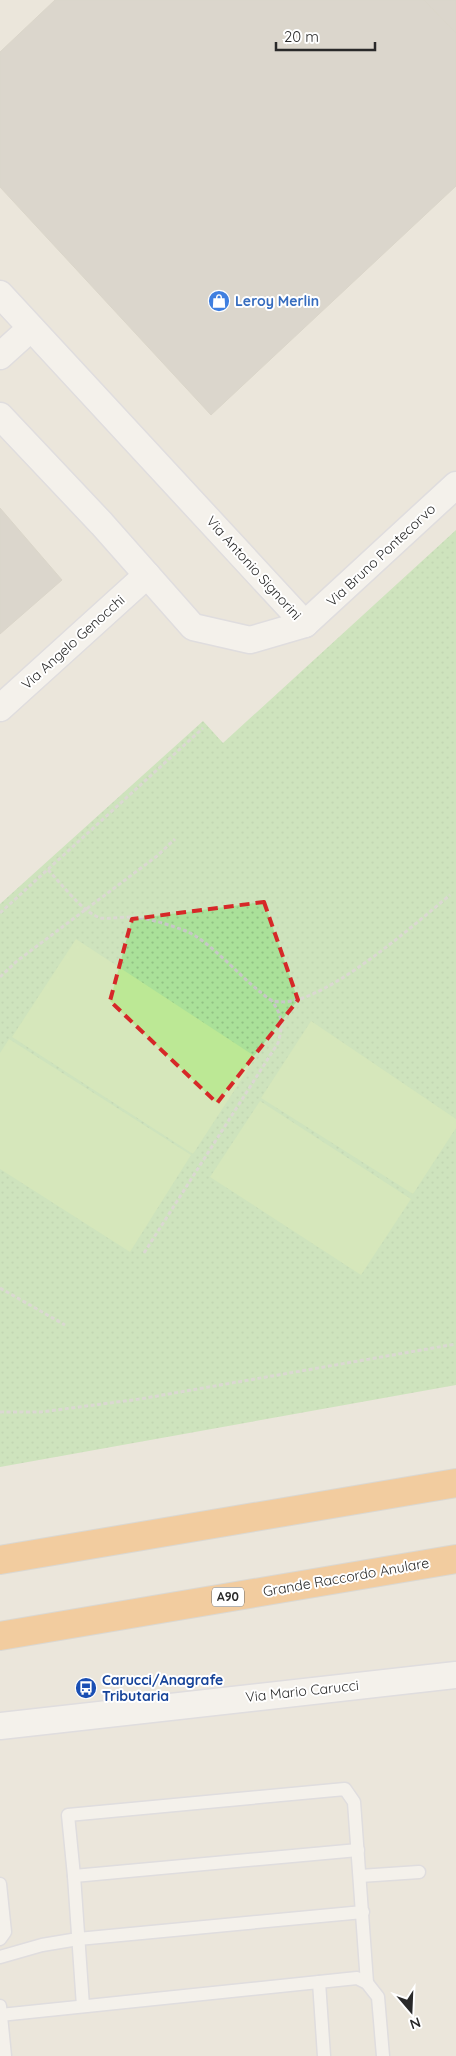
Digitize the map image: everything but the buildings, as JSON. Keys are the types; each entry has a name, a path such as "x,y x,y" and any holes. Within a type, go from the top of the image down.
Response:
{"highway":[{"path":"0,1560 456,1483"},
{"name":"Grande Raccordo Anulare","path":"0,1636 456,1559"}],"street":[{"name":"Via Antonio Signorini","path":"0,294 163,468 305,624 250,640 193,627 0,416"},
{"path":"0,356 30,328"},
{"name":"Via Bruno Pontecorvo","path":"305,624 456,485"},
{"name":"Via Angelo Genocchi","path":"0,708 147,575"},
{"name":"Via Mario Carucci","path":"0,1726 456,1674"}],"lane":[{"path":"83,2006 68,1815 345,1789 354,1802 367,1983"},
{"path":"74,1876 358,1850"},
{"path":"360,1876 419,1872"},
{"path":"0,1884 5,1932 0,1939"},
{"path":"0,1957 42,1945 78,1939 363,1912"},
{"path":"5,2056 0,2012 83,2006 357,1978 367,1983 378,1997 383,2056"},
{"path":"319,1982 324,2056"}],"path":[{"path":"0,913 203,728"},
{"path":"0,978 17,961 157,856 175,839"},
{"path":"48,870 87,910 100,918 133,917 162,923 189,932 209,946 238,973 272,1000 278,1010 282,1026 278,1043 144,1253"},
{"path":"272,1000 295,1001 319,992 354,971 450,895"},
{"path":"0,1288 65,1325"},
{"path":"0,1412 42,1412 140,1399 456,1344"}],"highlighted area":[{"path":"264,902 298,1000 217,1103 110,1001 132,919"}],"green space":[{"path":"456,530 456,1385 0,1467 0,904 203,721 223,743"},
{"path":"76,939 256,1057 193,1154 12,1037"},
{"path":"311,1021 456,1119 456,1128 413,1194 261,1098"},
{"path":"9,1039 191,1155 130,1252 0,1169 0,1053"},
{"path":"260,1101 411,1199 361,1275 210,1177"}],"place":[{"name":"Leroy Merlin","path":"219,301"},
{"name":"Carucci/Anagrafe Tributaria","path":"86,1688"}]}
